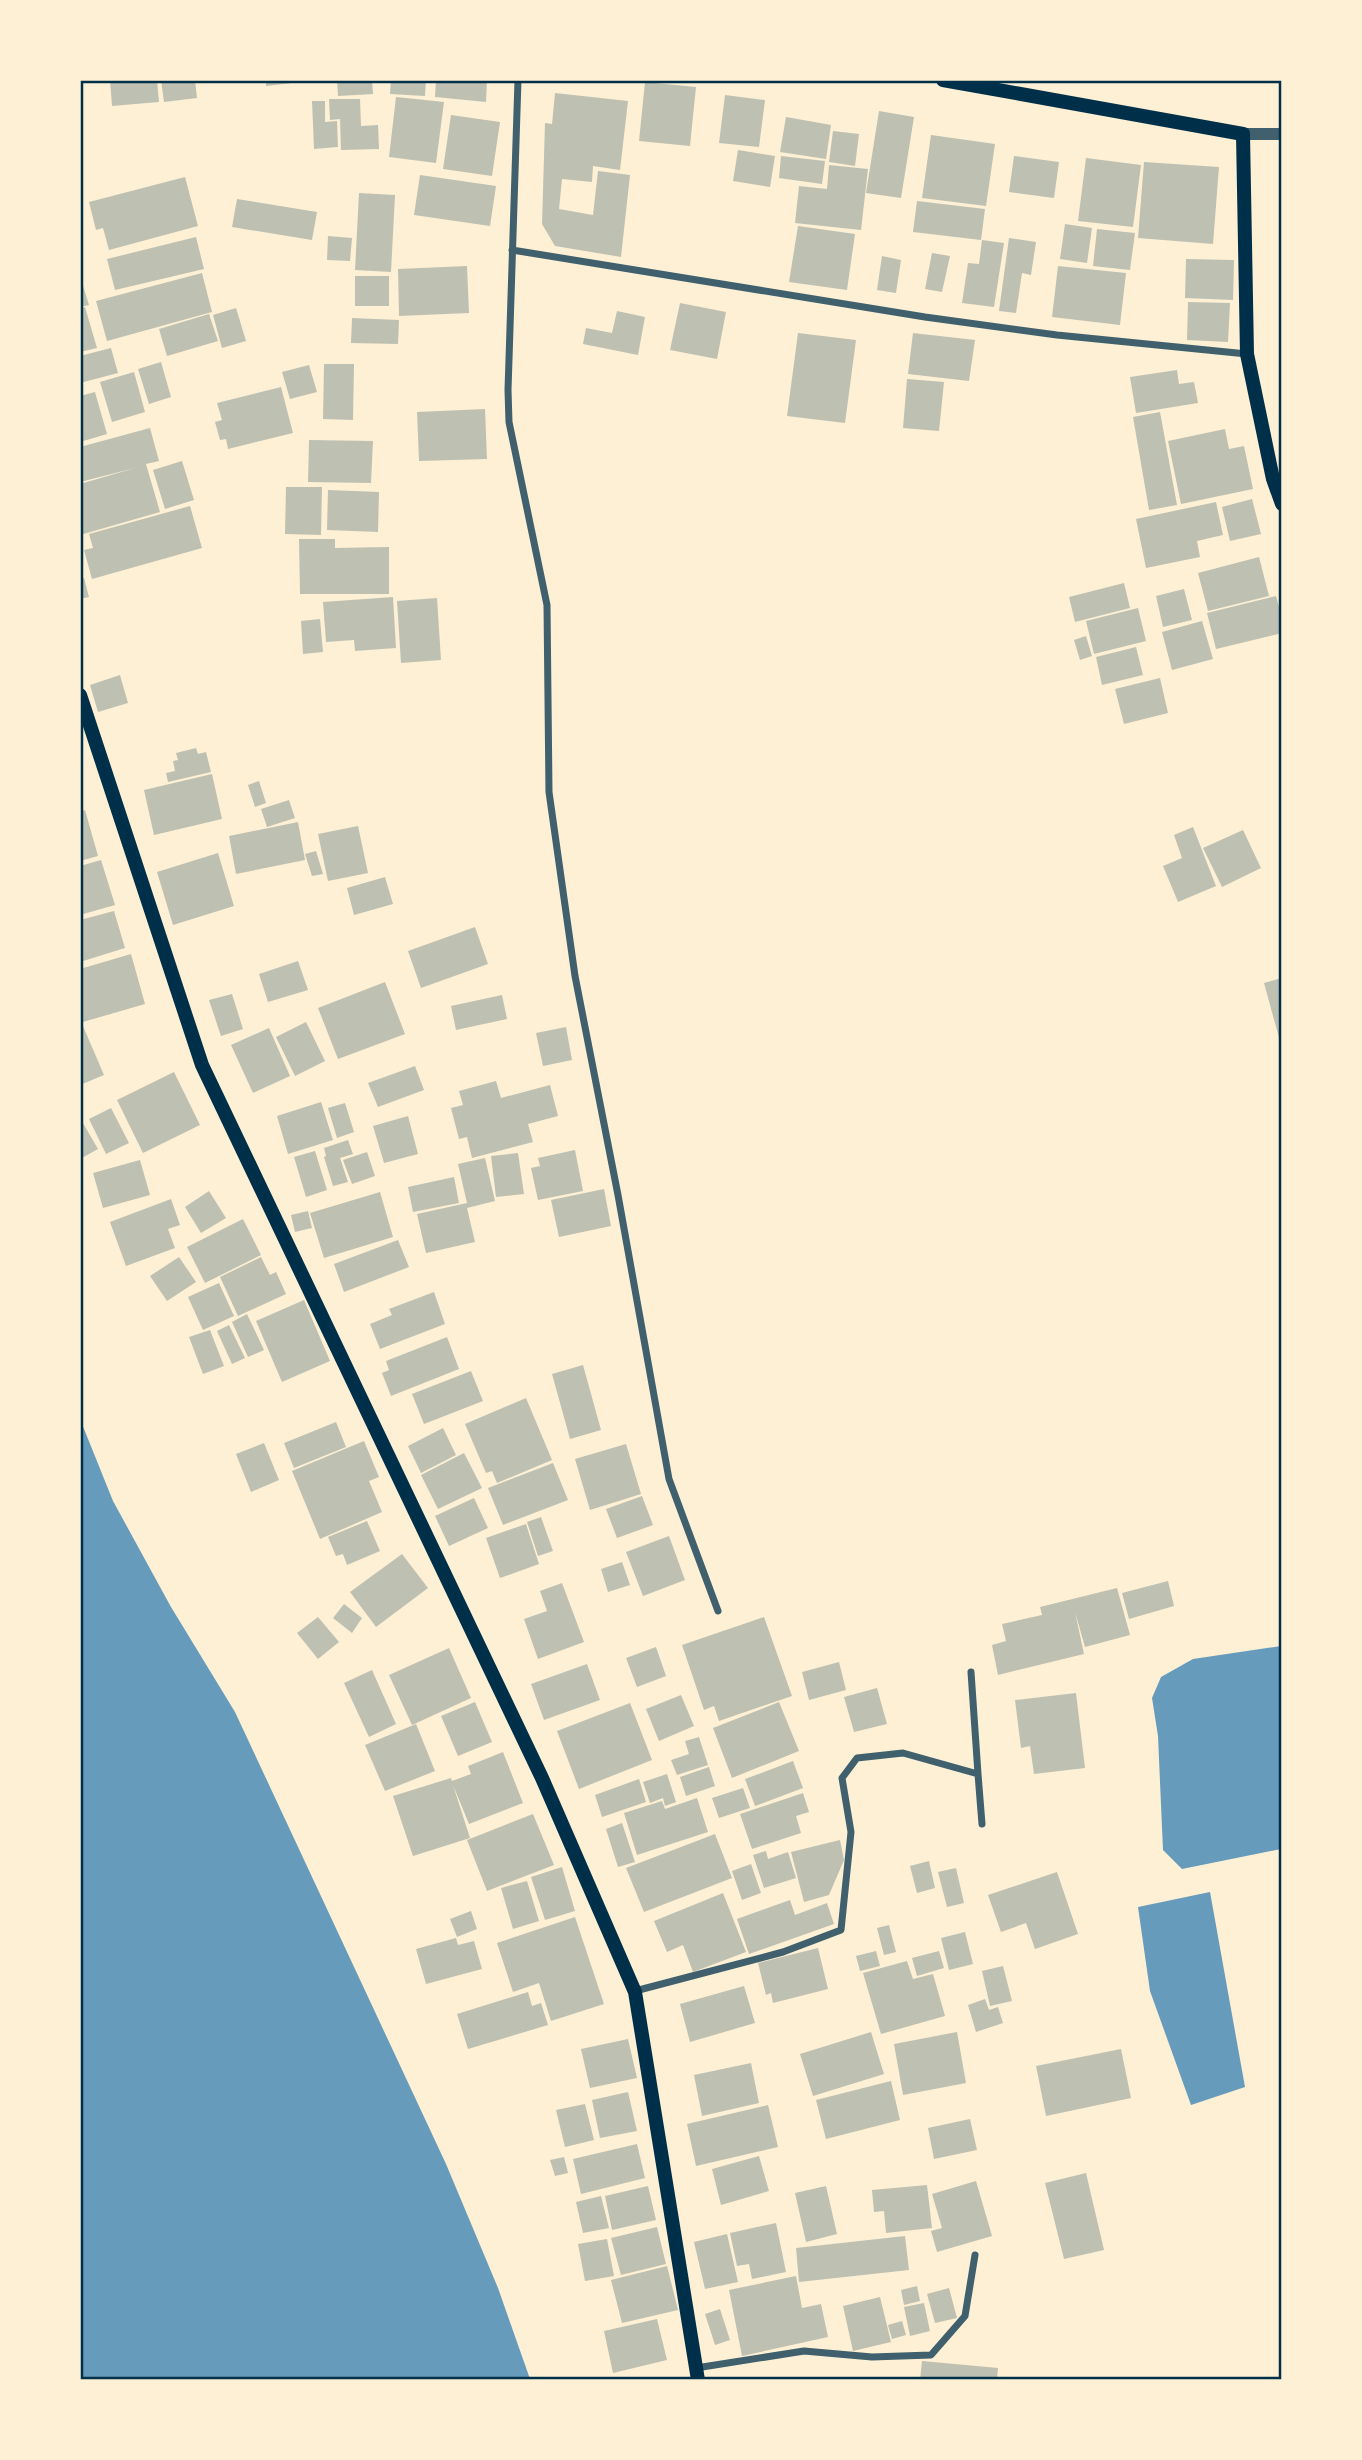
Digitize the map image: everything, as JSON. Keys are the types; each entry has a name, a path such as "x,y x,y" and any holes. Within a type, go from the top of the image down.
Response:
{"main road":[{"path":"943,80 1243,134 1247,355 1282,504"},
{"path":"80,695 202,1065 542,1778 635,1992 697,2374"}],"street":[{"path":"518,80 509,422 547,605 549,792 575,976 669,1479 718,1611"},
{"path":"1243,134 1282,134"},
{"path":"512,250 1030,332 1247,355"},
{"path":"971,1672 982,1824"},
{"path":"635,1992 783,1952 841,1930 851,1832 842,1778 857,1758 903,1753 978,1774"},
{"path":"697,2374 804,2351 872,2357 931,2355 965,2316 975,2255"}],"water":[{"path":"80,1419 113,1501 171,1607 235,1712 446,2164 498,2288 530,2379 81,2379"},
{"path":"1281,1646 1281,1849 1182,1869 1163,1850 1158,1736 1152,1698 1161,1677 1193,1659"},
{"path":"1210,1892 1245,2087 1191,2105 1150,1991 1138,1907"}],"building":[{"path":"110,80 157,80 159,102 112,106"},
{"path":"161,80 195,80 197,98 164,102"},
{"path":"266,80 301,80 301,82 266,86"},
{"path":"337,80 372,80 373,94 338,96"},
{"path":"391,80 426,80 425,96 390,94"},
{"path":"436,80 487,80 486,102 435,97"},
{"path":"645,82 696,87 690,146 639,141"},
{"path":"555,93 628,101 620,170 593,166 592,182 562,179 559,209 593,215 598,171 630,175 621,257 555,246 542,224 545,123 552,124"},
{"path":"725,95 765,100 759,147 719,143"},
{"path":"396,97 444,102 436,163 389,157"},
{"path":"329,99 360,99 361,126 378,125 379,149 341,150 340,119 330,120"},
{"path":"312,101 325,101 325,122 337,121 338,147 314,149"},
{"path":"879,111 914,117 901,198 866,193"},
{"path":"451,115 500,122 492,176 443,169"},
{"path":"786,117 831,125 826,159 780,152"},
{"path":"833,131 859,134 855,166 829,162"},
{"path":"931,135 995,144 986,206 922,198"},
{"path":"738,150 775,156 770,187 733,181"},
{"path":"781,156 825,161 822,184 779,178"},
{"path":"1014,156 1059,162 1054,198 1009,192"},
{"path":"1086,158 1141,165 1133,227 1078,221"},
{"path":"1144,162 1219,167 1213,244 1138,238"},
{"path":"829,165 868,169 861,230 795,223 799,186 827,189"},
{"path":"420,175 496,186 490,226 414,215"},
{"path":"185,177 198,226 109,250 103,228 96,230 89,202"},
{"path":"359,193 395,195 391,272 355,270"},
{"path":"237,199 317,212 312,240 232,227"},
{"path":"917,201 985,209 981,240 913,232"},
{"path":"1065,224 1092,228 1087,263 1060,259"},
{"path":"798,226 855,234 847,290 789,282"},
{"path":"1097,229 1135,233 1130,270 1093,266"},
{"path":"328,236 352,238 350,261 327,260"},
{"path":"196,237 204,269 115,290 107,259"},
{"path":"1009,238 1036,242 1031,275 1022,273 1016,313 999,311"},
{"path":"982,240 1004,243 994,307 962,303 968,263 979,264"},
{"path":"932,253 950,256 942,292 925,289"},
{"path":"882,256 901,260 896,293 877,290"},
{"path":"1186,259 1234,260 1233,300 1185,298"},
{"path":"467,266 469,313 399,316 398,269"},
{"path":"1058,266 1126,273 1120,325 1052,317"},
{"path":"202,273 212,312 107,341 96,301"},
{"path":"80,276 89,305 80,307"},
{"path":"355,276 389,276 389,306 355,306"},
{"path":"1188,302 1230,303 1228,342 1187,340"},
{"path":"680,303 726,312 717,359 670,350"},
{"path":"85,307 97,348 80,352 80,309"},
{"path":"236,308 246,341 222,348 213,315"},
{"path":"617,311 645,317 638,355 583,344 586,328 612,333"},
{"path":"209,314 218,341 167,356 159,329"},
{"path":"352,318 399,320 398,344 351,343"},
{"path":"798,333 856,340 845,423 787,416"},
{"path":"913,333 975,340 969,381 908,374"},
{"path":"111,348 118,373 80,383 80,356"},
{"path":"161,362 171,397 149,404 138,369"},
{"path":"324,364 354,364 353,420 323,419"},
{"path":"309,365 317,392 290,399 282,372"},
{"path":"1177,370 1179,384 1194,382 1198,403 1136,413 1130,377"},
{"path":"134,372 145,412 112,422 100,382"},
{"path":"907,379 944,382 939,431 903,428"},
{"path":"281,387 293,433 228,449 226,439 220,440 215,422 222,420 217,403"},
{"path":"95,392 107,434 80,442 80,396"},
{"path":"485,409 487,459 419,461 417,412"},
{"path":"1160,412 1177,505 1149,510 1133,417"},
{"path":"150,428 159,461 146,464 160,512 80,535 80,484 135,468 80,482 80,447"},
{"path":"1225,429 1229,449 1244,446 1253,489 1181,504 1168,441"},
{"path":"309,440 373,441 371,483 308,482"},
{"path":"182,461 194,500 165,509 153,470"},
{"path":"286,487 322,487 321,535 285,534"},
{"path":"328,490 379,492 378,532 327,530"},
{"path":"1252,499 1261,534 1230,541 1222,507"},
{"path":"1216,502 1223,535 1197,541 1200,557 1146,568 1136,519"},
{"path":"190,506 202,548 92,579 84,550 93,548 89,534"},
{"path":"299,539 335,539 335,548 389,547 389,594 300,594"},
{"path":"1259,557 1269,596 1208,611 1198,573"},
{"path":"80,578 84,578 89,597 80,599"},
{"path":"1124,583 1130,608 1075,622 1069,597"},
{"path":"1184,589 1192,620 1163,627 1156,596"},
{"path":"1276,596 1282,618 1282,633 1216,649 1207,613"},
{"path":"393,597 396,648 355,651 354,640 326,642 323,602"},
{"path":"437,598 441,660 401,663 397,601"},
{"path":"1138,608 1146,641 1094,654 1086,621"},
{"path":"320,619 323,652 303,654 301,621"},
{"path":"1202,621 1213,659 1172,670 1162,632"},
{"path":"1086,636 1092,656 1080,660 1074,640"},
{"path":"1136,647 1143,675 1102,685 1096,657"},
{"path":"120,675 128,703 98,712 90,685"},
{"path":"1160,678 1168,713 1124,724 1115,689"},
{"path":"196,748 198,754 206,752 211,772 168,782 166,773 175,771 173,761 178,760 176,753"},
{"path":"212,774 222,819 154,835 144,790"},
{"path":"259,781 266,803 255,807 248,785"},
{"path":"289,800 295,818 267,827 261,809"},
{"path":"85,810 98,856 80,861 80,812"},
{"path":"298,822 305,860 236,874 229,836"},
{"path":"358,826 368,873 328,881 318,834"},
{"path":"1193,827 1216,886 1178,902 1163,866 1182,858 1174,835"},
{"path":"1243,830 1261,868 1222,887 1203,848"},
{"path":"316,851 323,874 312,876 305,854"},
{"path":"218,853 234,906 173,925 157,872"},
{"path":"101,860 115,905 80,915 80,866"},
{"path":"385,877 393,904 354,915 347,888"},
{"path":"114,911 125,948 80,962 80,920"},
{"path":"475,927 488,964 421,988 408,951"},
{"path":"131,954 145,1004 83,1022 80,1013 80,969"},
{"path":"298,961 308,990 268,1002 259,974"},
{"path":"1282,978 1282,1045 1281,1045 1264,983"},
{"path":"385,982 405,1034 338,1059 318,1008"},
{"path":"232,994 243,1029 221,1036 209,1000"},
{"path":"502,995 507,1019 456,1030 451,1006"},
{"path":"306,1022 325,1061 295,1076 276,1037"},
{"path":"83,1026 104,1075 80,1085 80,1027"},
{"path":"566,1027 572,1060 543,1066 536,1033"},
{"path":"269,1028 290,1076 253,1093 231,1045"},
{"path":"415,1066 424,1090 378,1107 368,1083"},
{"path":"174,1072 200,1125 143,1153 117,1100"},
{"path":"496,1081 501,1098 550,1085 558,1116 528,1124 533,1142 472,1158 467,1137 459,1139 451,1108 463,1105 459,1091"},
{"path":"321,1102 333,1140 288,1154 277,1116"},
{"path":"345,1103 354,1132 337,1138 328,1108"},
{"path":"111,1108 129,1143 106,1154 89,1119"},
{"path":"408,1116 418,1154 384,1163 373,1126"},
{"path":"80,1118 98,1149 80,1159"},
{"path":"348,1140 353,1154 340,1158 348,1182 333,1186 324,1148"},
{"path":"575,1150 583,1191 538,1200 531,1168 540,1166 538,1158"},
{"path":"315,1151 327,1190 306,1197 294,1157"},
{"path":"367,1152 375,1176 352,1184 343,1160"},
{"path":"518,1153 524,1194 496,1197 491,1156"},
{"path":"485,1158 495,1201 467,1208 475,1242 426,1253 417,1214 467,1203 458,1164"},
{"path":"140,1160 150,1195 103,1208 93,1173"},
{"path":"454,1177 459,1203 413,1212 408,1187"},
{"path":"604,1189 611,1226 559,1237 551,1200"},
{"path":"209,1191 226,1218 201,1233 185,1207"},
{"path":"380,1192 393,1237 324,1258 310,1213"},
{"path":"171,1199 180,1225 168,1229 175,1248 126,1266 110,1222"},
{"path":"308,1211 312,1228 295,1232 291,1215"},
{"path":"243,1219 261,1255 205,1283 187,1247"},
{"path":"398,1240 409,1267 344,1292 334,1264"},
{"path":"179,1257 196,1282 167,1301 150,1276"},
{"path":"261,1257 270,1275 276,1272 286,1294 238,1316 220,1277"},
{"path":"219,1283 234,1316 203,1330 188,1297"},
{"path":"434,1292 445,1324 380,1349 370,1324 392,1315 389,1309"},
{"path":"304,1300 330,1361 282,1382 256,1321"},
{"path":"247,1314 264,1350 248,1357 232,1322"},
{"path":"229,1325 245,1358 232,1364 217,1331"},
{"path":"210,1330 224,1366 203,1374 189,1337"},
{"path":"447,1337 459,1369 391,1396 382,1373 389,1370 386,1361"},
{"path":"583,1365 601,1430 570,1439 552,1374"},
{"path":"471,1371 483,1401 424,1424 412,1394"},
{"path":"526,1398 552,1460 497,1483 492,1471 486,1473 465,1424"},
{"path":"336,1422 346,1447 294,1468 284,1443"},
{"path":"443,1428 456,1455 421,1473 408,1446"},
{"path":"364,1441 379,1477 369,1481 382,1512 320,1539 292,1471"},
{"path":"264,1443 279,1480 251,1492 236,1454"},
{"path":"626,1444 641,1494 590,1510 575,1459"},
{"path":"464,1453 482,1488 438,1509 421,1475"},
{"path":"553,1463 568,1500 503,1525 488,1488"},
{"path":"642,1496 653,1525 617,1538 606,1509"},
{"path":"474,1498 488,1528 449,1546 435,1516"},
{"path":"541,1517 553,1551 538,1556 527,1522"},
{"path":"367,1521 380,1551 347,1565 343,1554 336,1556 328,1537"},
{"path":"526,1524 539,1564 500,1578 486,1538"},
{"path":"669,1536 685,1580 643,1596 626,1552"},
{"path":"402,1554 428,1588 376,1627 350,1592"},
{"path":"622,1562 630,1585 608,1592 601,1569"},
{"path":"1168,1581 1174,1606 1129,1619 1122,1593"},
{"path":"562,1583 584,1642 538,1659 524,1619 547,1611 540,1591"},
{"path":"1117,1588 1130,1635 1085,1647 1075,1612 1084,1654 998,1675 992,1645 1006,1641 1002,1624 1042,1615 1040,1607"},
{"path":"344,1604 362,1618 352,1633 333,1618"},
{"path":"318,1617 339,1642 318,1659 297,1633"},
{"path":"764,1617 792,1696 719,1721 714,1706 704,1710 682,1645"},
{"path":"656,1647 666,1676 637,1687 626,1658"},
{"path":"449,1648 471,1698 412,1725 389,1675"},
{"path":"839,1662 846,1690 809,1700 802,1672"},
{"path":"587,1664 600,1700 544,1720 531,1684"},
{"path":"372,1670 396,1724 369,1737 344,1683"},
{"path":"877,1688 887,1724 854,1732 844,1697"},
{"path":"1076,1693 1085,1768 1034,1774 1030,1746 1021,1748 1015,1700"},
{"path":"681,1695 694,1726 659,1741 646,1709"},
{"path":"475,1702 492,1742 458,1756 441,1716"},
{"path":"779,1702 799,1751 732,1778 713,1728"},
{"path":"630,1703 652,1760 579,1789 557,1731"},
{"path":"416,1724 435,1771 385,1791 365,1745"},
{"path":"699,1737 708,1765 677,1775 671,1760 689,1754 685,1741"},
{"path":"503,1752 523,1803 469,1824 453,1785 470,1838 413,1856 393,1796 471,1774 468,1766"},
{"path":"793,1761 803,1788 755,1806 745,1779"},
{"path":"709,1767 715,1786 686,1796 680,1777"},
{"path":"667,1774 676,1802 665,1806 663,1798 650,1803 643,1782"},
{"path":"639,1779 646,1802 602,1817 595,1795"},
{"path":"743,1788 750,1808 719,1818 712,1798"},
{"path":"803,1793 809,1812 796,1816 801,1833 752,1849 740,1814"},
{"path":"697,1798 708,1832 637,1855 624,1813 662,1801 665,1809"},
{"path":"533,1814 554,1865 487,1891 467,1840"},
{"path":"622,1823 635,1862 618,1867 606,1829"},
{"path":"715,1834 732,1878 644,1912 626,1868"},
{"path":"840,1840 844,1860 829,1895 804,1902 791,1852"},
{"path":"766,1851 768,1859 788,1852 796,1878 764,1888 753,1855"},
{"path":"929,1861 935,1888 917,1893 910,1866"},
{"path":"751,1864 761,1893 742,1900 732,1871"},
{"path":"562,1867 575,1911 545,1920 531,1877"},
{"path":"956,1868 964,1903 947,1907 938,1872"},
{"path":"1057,1872 1078,1934 1035,1949 1026,1923 1001,1932 988,1895"},
{"path":"527,1881 539,1921 513,1929 501,1888"},
{"path":"723,1893 746,1952 693,1972 683,1945 667,1952 654,1921"},
{"path":"790,1900 795,1915 827,1903 834,1924 749,1954 737,1919"},
{"path":"471,1911 477,1929 457,1937 450,1919"},
{"path":"575,1917 604,2004 551,2021 539,1983 513,1992 497,1943"},
{"path":"889,1925 896,1952 884,1955 877,1928"},
{"path":"965,1932 973,1964 949,1970 941,1938"},
{"path":"456,1938 458,1945 474,1941 482,1969 426,1984 416,1949"},
{"path":"818,1948 828,1989 773,2003 771,1993 766,1995 758,1963"},
{"path":"876,1951 880,1966 860,1971 856,1956"},
{"path":"939,1951 944,1968 917,1976 912,1958"},
{"path":"907,1961 913,1979 933,1974 945,2016 881,2034 863,1973"},
{"path":"1003,1966 1012,2001 990,2006 982,1971"},
{"path":"744,1986 755,2023 690,2042 680,2004"},
{"path":"528,1992 532,2006 541,2003 548,2025 468,2049 457,2014"},
{"path":"985,1999 989,2010 998,2007 1003,2023 976,2032 968,2005"},
{"path":"871,2032 884,2074 813,2096 800,2054"},
{"path":"957,2032 966,2083 903,2095 894,2044"},
{"path":"628,2039 637,2078 590,2088 581,2049"},
{"path":"1121,2049 1131,2098 1046,2116 1036,2066"},
{"path":"751,2063 759,2103 702,2116 694,2075"},
{"path":"891,2081 900,2120 826,2139 816,2100"},
{"path":"628,2092 637,2131 600,2138 592,2100"},
{"path":"585,2104 594,2140 565,2147 556,2110"},
{"path":"768,2105 778,2147 696,2166 687,2124"},
{"path":"970,2119 977,2150 934,2159 928,2128"},
{"path":"637,2144 645,2178 581,2194 573,2159"},
{"path":"759,2156 769,2191 721,2205 712,2169"},
{"path":"564,2157 568,2173 555,2176 550,2160"},
{"path":"1086,2173 1104,2250 1064,2259 1045,2183"},
{"path":"976,2181 992,2236 937,2252 931,2231 942,2228 932,2194"},
{"path":"927,2185 932,2228 886,2233 884,2211 874,2212 872,2190"},
{"path":"648,2186 656,2220 612,2230 605,2196"},
{"path":"826,2186 837,2234 806,2242 795,2193"},
{"path":"601,2196 609,2228 583,2233 576,2202"},
{"path":"776,2223 786,2272 752,2279 749,2264 737,2266 730,2233"},
{"path":"657,2227 666,2264 621,2275 611,2238"},
{"path":"727,2234 738,2282 705,2289 694,2242"},
{"path":"905,2236 909,2270 799,2282 796,2248"},
{"path":"607,2239 614,2276 585,2281 578,2244"},
{"path":"667,2266 678,2310 622,2323 611,2280"},
{"path":"796,2276 802,2308 821,2304 828,2337 742,2356 729,2290"},
{"path":"917,2286 920,2301 904,2305 901,2290"},
{"path":"949,2288 957,2318 935,2323 927,2294"},
{"path":"880,2297 891,2342 853,2351 843,2306"},
{"path":"924,2303 930,2331 910,2336 904,2307"},
{"path":"720,2309 730,2340 715,2345 705,2314"},
{"path":"657,2319 667,2360 613,2373 604,2331"},
{"path":"902,2321 906,2335 892,2339 888,2325"},
{"path":"922,2361 998,2368 997,2380 920,2380"}]}
